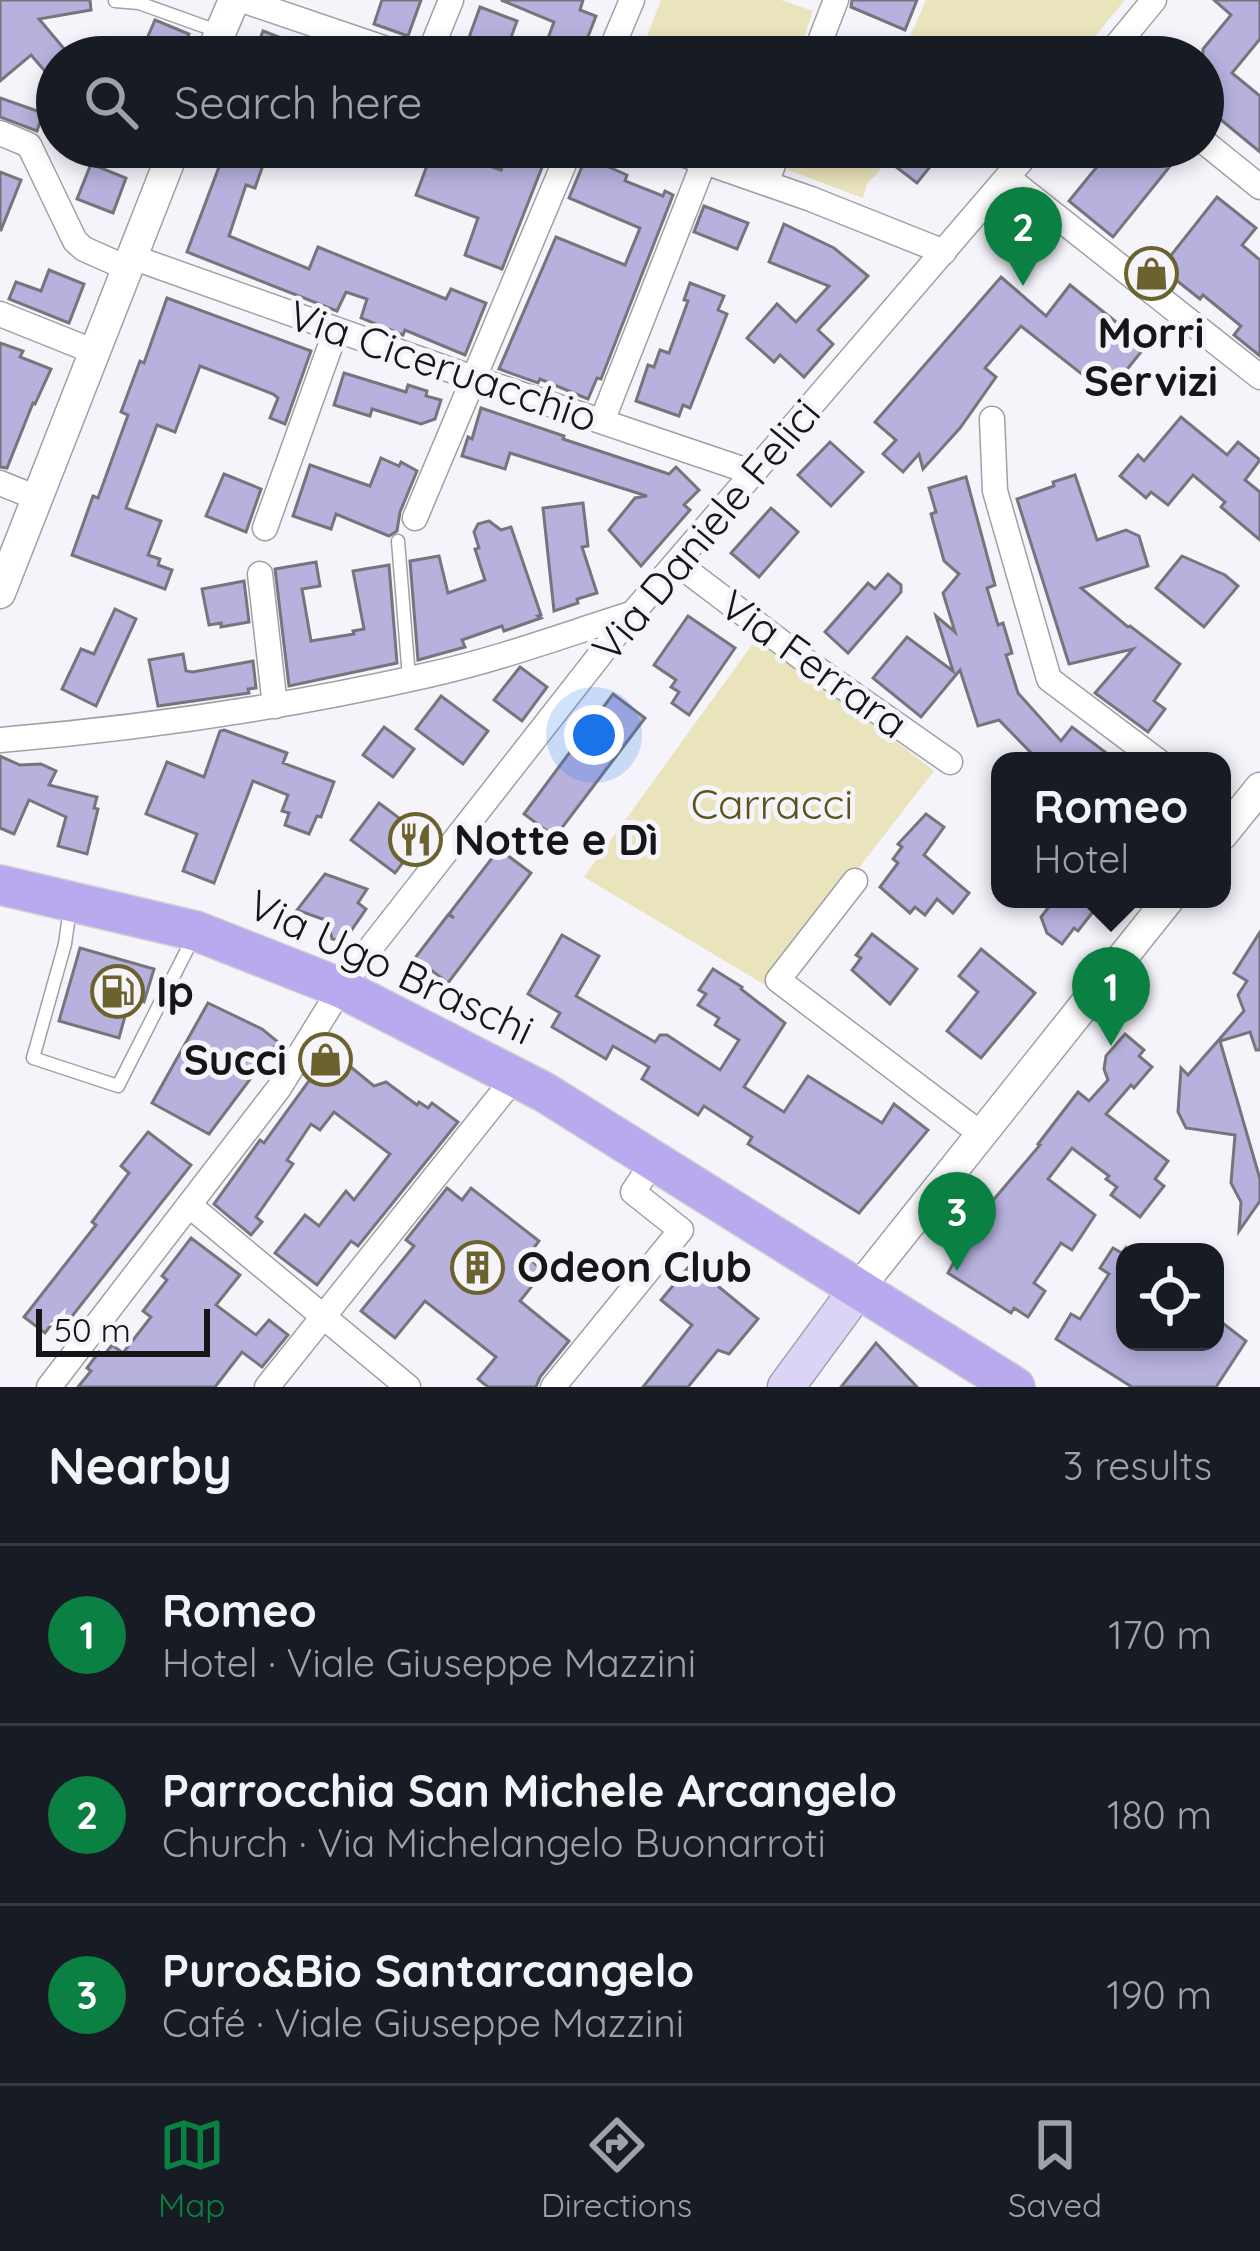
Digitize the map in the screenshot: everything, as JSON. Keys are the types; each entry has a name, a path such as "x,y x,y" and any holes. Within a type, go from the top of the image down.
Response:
{"main road":[{"name":"Via Ugo Braschi","path":"0,885 196,931 341,988 544,1092 1015,1387"},
{"path":"786,1387 858,1289"}],"street":[{"path":"220,36 238,0 347,36"},
{"path":"437,36 452,0"},
{"path":"617,36 632,0"},
{"path":"822,36 836,0"},
{"path":"1124,36 1154,0"},
{"name":"Via Ciceruacchio","path":"0,133 29,145 36,160"},
{"path":"1224,158 1260,187"},
{"name":"Via Ciceruacchio","path":"40,168 75,241 84,249 754,473"},
{"path":"0,593 167,168"},
{"path":"415,518 562,168"},
{"path":"602,421 702,168"},
{"path":"722,168 944,252"},
{"path":"766,183 772,168"},
{"name":"Via Daniele Felici","path":"49,1387 279,1088 341,988 632,614 1016,168"},
{"path":"1008,178 1260,377"},
{"path":"0,314 95,352"},
{"path":"265,528 336,330"},
{"path":"992,419 995,491 1049,679 1145,752"},
{"path":"0,484 37,498"},
{"name":"Via Ferrara","path":"678,564 950,762"},
{"path":"260,574 275,706"},
{"path":"0,740 102,732 275,706 409,679 632,614"},
{"path":"1231,815 1260,788"},
{"path":"855,881 778,980 981,1134"},
{"path":"858,1289 1162,908"},
{"path":"268,1387 514,1077"},
{"path":"553,1387 681,1231 632,1192 655,1159"},
{"path":"189,1204 408,1387"}],"lane":[{"path":"115,2 140,3 199,36"},
{"path":"398,541 409,679"},
{"path":"70,901 65,944 33,1058 118,1087 196,931"}],"green space":[{"path":"661,0 781,0 813,11 804,36 647,36"},
{"path":"926,0 1125,0 1095,36 910,36"},
{"path":"881,169 867,184 863,198 788,170"},
{"name":"Carracci","path":"759,635 934,771 767,986 584,877"}],"building":[{"path":"0,0 90,0 91,10 39,19 53,36 36,36 36,61 31,55 0,81"},
{"path":"382,0 421,0 408,36 374,24"},
{"path":"501,0 583,0 580,10 596,16 588,36 549,36 554,22"},
{"path":"852,0 917,0 905,30 851,7"},
{"path":"1214,0 1260,0 1260,39 1232,73 1260,96 1260,152 1224,122 1224,36 1214,36 1231,15"},
{"path":"480,7 517,21 512,36 470,36"},
{"path":"155,20 189,34 188,36 148,36"},
{"path":"0,98 36,111 36,131 0,117"},
{"path":"89,168 126,178 113,213 77,199"},
{"path":"219,168 262,168 255,188 246,185 229,236 309,269 318,247 446,299 451,289 486,303 465,355 361,318 367,299 346,292 337,311 187,252"},
{"path":"426,168 542,168 502,269 465,255 478,218 416,195"},
{"path":"581,168 611,168 627,175 625,181 663,196 665,191 673,195 601,379 597,378 588,399 540,379 538,383 499,369 556,237 625,265 640,228 569,198"},
{"path":"897,168 929,168 917,183"},
{"path":"1096,168 1169,168 1113,237 1069,201"},
{"path":"0,172 21,180 1,230 0,230"},
{"path":"1217,197 1256,228 1242,245 1260,260 1260,356 1234,335 1241,326 1161,268"},
{"path":"704,206 748,223 737,249 694,232"},
{"path":"784,224 834,248 868,276 818,330 833,344 804,377 780,355 774,362 747,338 777,304 796,322 829,286 769,262"},
{"path":"49,270 84,284 69,323 9,299 16,282 41,291"},
{"path":"1001,277 1046,316 1070,285 1146,346 1107,394 1021,326 985,368 996,377 960,428 923,469 919,454 903,472 883,454 896,440 875,422"},
{"path":"690,283 724,296 718,310 727,314 690,408 683,405 679,416 636,401 648,365 654,367 660,350 669,353"},
{"path":"167,298 311,351 285,424 270,418 278,398 273,394 200,366 175,432 157,425 126,508 161,521 148,555 172,570 165,589 72,555 93,496 98,498 128,415 121,412"},
{"path":"0,343 51,369 7,468 0,467"},
{"path":"344,373 406,392 408,385 427,391 426,396 441,400 435,419 421,424 372,409 370,416 334,405"},
{"path":"481,408 669,474 676,467 699,490 684,505 690,510 641,566 609,530 635,498 647,496 510,453 505,469 462,456"},
{"path":"1181,417 1227,455 1238,442 1260,460 1245,480 1260,492 1260,540 1193,475 1168,505 1151,492 1146,498 1120,476 1138,455 1144,461"},
{"path":"830,442 863,472 831,506 798,475"},
{"path":"381,458 417,471 397,531 389,536 336,514 331,529 293,516 310,465 370,486"},
{"path":"224,474 261,489 246,532 206,516"},
{"path":"1075,475 1097,540 1126,530 1139,536 1148,566 1081,588 1180,664 1154,701 1165,709 1148,732 1095,693 1133,649 1069,664 1017,499"},
{"path":"966,477 995,585 987,588 1012,653 1006,655 1018,693 1061,741 1072,727 1105,752 1030,752 999,720 978,726 960,670 921,717 873,678 907,637 953,671 936,616 955,632 943,593 959,574 944,561 929,488"},
{"path":"583,503 588,546 582,547 597,593 554,611 543,508"},
{"path":"771,508 798,532 759,577 731,553"},
{"path":"489,521 501,530 511,527 541,618 504,631 502,626 462,640 465,647 418,660 410,561 439,556 448,593 485,580 474,532 478,524"},
{"path":"1182,556 1238,586 1204,627 1156,588"},
{"path":"316,562 320,586 302,589 311,641 364,629 353,571 389,565 397,663 289,686 275,569"},
{"path":"888,574 901,585 901,592 848,653 825,632 868,583 875,589"},
{"path":"244,581 249,622 209,625 202,589"},
{"path":"115,609 136,619 96,706 62,689 81,649 94,654"},
{"path":"688,616 735,648 689,715 672,703 679,692 671,687 676,680 654,665"},
{"path":"183,654 186,671 193,672 253,661 256,688 248,689 249,693 158,706 149,660"},
{"path":"520,667 547,687 522,721 494,700"},
{"path":"613,694 645,718 555,837 524,814"},
{"path":"441,696 488,731 463,764 416,729"},
{"path":"384,727 414,749 393,777 363,755"},
{"path":"224,730 287,753 283,763 334,782 309,834 285,825 289,813 282,811 288,795 253,781 214,883 183,871 197,834 146,814 167,762 204,777"},
{"path":"0,756 20,765 41,764 56,771 49,785 97,797 87,854 58,846 66,817 29,800 14,834 0,828"},
{"path":"379,803 423,836 395,873 351,840"},
{"path":"926,814 944,827 924,855 969,893 953,913 937,899 925,915 915,907 910,913 880,887 898,863 893,859 902,847 898,844"},
{"path":"499,849 531,873 448,983 415,958 448,915 454,918 449,914"},
{"path":"325,874 367,889 358,903 366,909 344,941 332,939 328,921 297,910"},
{"path":"1048,908 1096,908 1062,944 1047,933 1041,917"},
{"path":"1260,932 1260,1050 1250,1032 1220,1041 1260,1179 1260,1201 1239,1231 1241,1202 1231,1183 1235,1135 1186,1128 1178,1112 1181,1068 1188,1075 1244,1011 1238,995 1247,981 1234,973"},
{"path":"872,934 917,969 890,1004 852,970 861,958 856,955"},
{"path":"562,935 599,956 576,996 655,1042 667,1035 720,1070 739,1040 715,1025 719,1018 698,1005 706,994 699,990 713,969 742,987 785,1023 744,1087 784,1112 808,1076 882,1123 894,1104 928,1130 859,1213 748,1144 752,1137 704,1106 698,1115 642,1079 649,1067 613,1046 606,1059 552,1027 560,1013 528,994"},
{"name":"Ip","path":"80,948 154,969 144,1002 130,998 119,1038 59,1021"},
{"path":"981,949 1035,993 981,1058 947,1031 978,992 959,976"},
{"path":"208,1003 278,1042 209,1134 152,1103"},
{"path":"1125,1034 1144,1050 1139,1056 1152,1067 1106,1114 1168,1161 1155,1179 1164,1186 1140,1217 1111,1195 1117,1187 1106,1179 1109,1176 1072,1148 1048,1179 1095,1215 1072,1250 1061,1243 1034,1283 1045,1291 1028,1317 1014,1308 1011,1313 948,1273 978,1218 1078,1092 1089,1101 1108,1080 1106,1056"},
{"path":"341,1059 374,1086 386,1082 417,1105 428,1108 432,1103 458,1122 358,1246 351,1241 317,1285 275,1253 305,1215 319,1226 346,1191 354,1200 390,1154 334,1112 320,1130 311,1124 287,1160 293,1164 256,1217 262,1222 251,1235 214,1204 319,1067"},
{"path":"148,1132 191,1165 62,1329 53,1322 45,1333 24,1317 96,1225 92,1222 129,1173 121,1166"},
{"path":"447,1188 462,1200 471,1188 539,1241 527,1257 544,1271 520,1301 569,1341 536,1387 488,1387 478,1379 496,1357 425,1301 395,1338 361,1311 414,1246 406,1240"},
{"path":"191,1238 240,1275 216,1305 256,1335 269,1320 288,1335 262,1367 242,1352 215,1387 78,1387 99,1352 104,1355 112,1345 123,1353 151,1317 143,1311"},
{"path":"1116,1250 1116,1351 1224,1351 1224,1324 1246,1341 1216,1387 1132,1387 1056,1339 1071,1314 1080,1319 1109,1274 1100,1268"},
{"path":"691,1264 758,1319 729,1354 718,1350 688,1387 643,1387 692,1325 661,1300"},
{"path":"876,1343 917,1387 841,1387"}],"place":[{"name":"Morri Servizi","path":"1151,274"},
{"name":"Parrocchia San Michele Arcangelo","path":"1023,286"},
{"name":"Notte e Dì","path":"415,840"},
{"name":"Ip","path":"117,992"},
{"name":"Romeo","path":"1111,1046"},
{"name":"Succi","path":"326,1060"},
{"name":"Odeon Club","path":"478,1267"},
{"name":"Puro&Bio Santarcangelo","path":"957,1271"}]}
